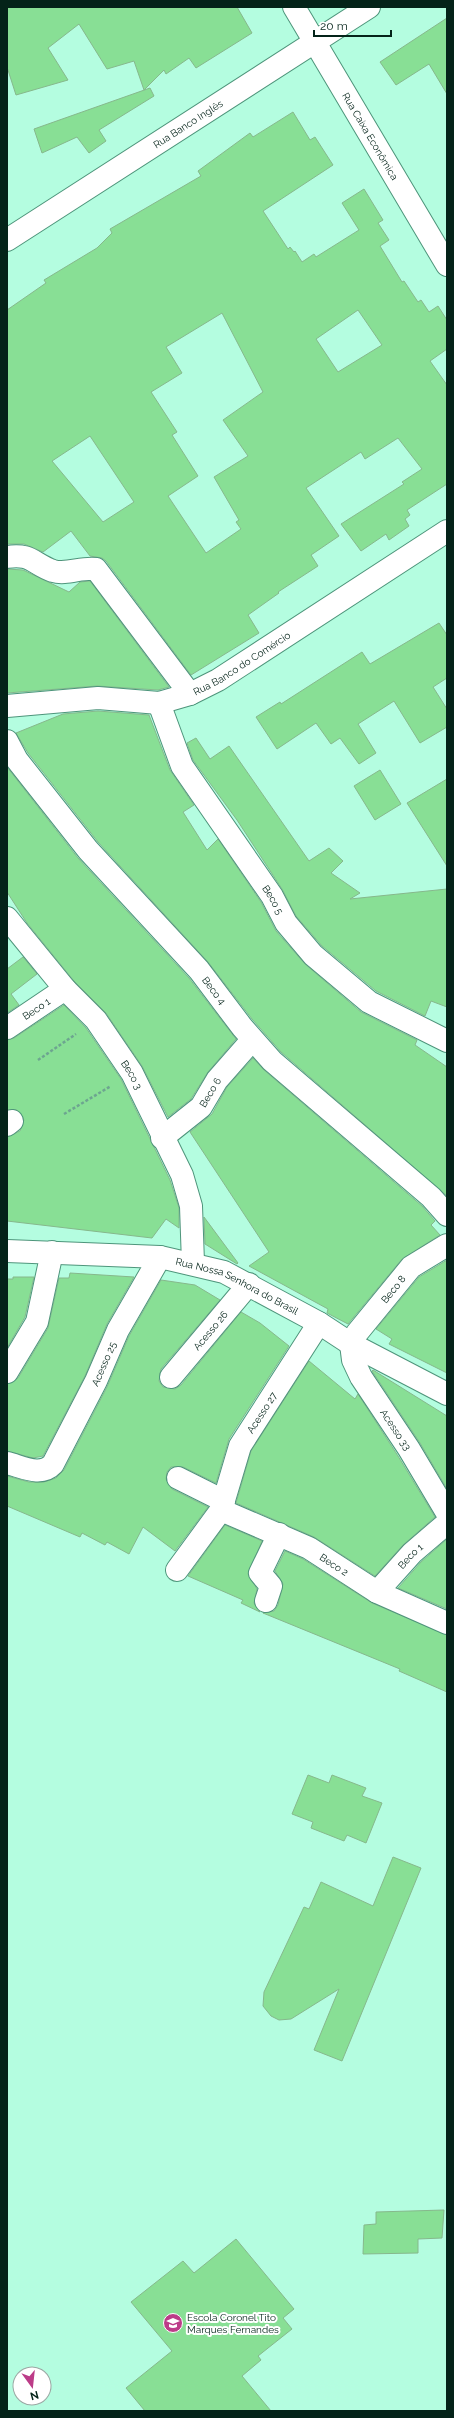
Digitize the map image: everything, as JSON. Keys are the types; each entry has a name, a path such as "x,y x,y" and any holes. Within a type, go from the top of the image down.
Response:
{"street":[{"name":"Rua Caixa Econômica","path":"294,7 447,265"},
{"name":"Rua Banco Inglês","path":"7,240 369,7"},
{"name":"Rua Banco do Comércio","path":"7,706 98,698 159,703 190,694 218,680 447,531"},
{"path":"7,556 28,556 52,570 63,572 86,568 96,569 190,694"},
{"name":"Beco 5","path":"159,703 182,766 272,896 286,923 313,955 369,1002 447,1041"},
{"name":"Beco 4","path":"7,741 16,760 88,850 199,970 252,1040 272,1061 431,1196 447,1214"},
{"name":"Beco 3","path":"7,918 65,989 96,1020 132,1073 162,1138 182,1175 191,1206 193,1263"},
{"name":"Beco 1","path":"7,1028 65,989"},
{"name":"Beco 6","path":"162,1138 201,1107 217,1080 252,1040"},
{"name":"Beco 8","path":"351,1344 357,1333 411,1267 447,1245"},
{"name":"Rua Nossa Senhora do Brasil","path":"7,1251 160,1257 193,1263 224,1272 249,1284 319,1323 351,1344 447,1394"},
{"path":"7,1372 37,1322 52,1252"},
{"name":"Acesso 25","path":"7,1464 39,1471 47,1470 53,1464 96,1381 118,1330 160,1257"},
{"name":"Acesso 26","path":"171,1377 249,1284"},
{"name":"Acesso 27","path":"222,1505 240,1446 319,1323"},
{"name":"Acesso 33","path":"351,1344 353,1360 361,1378 408,1449 447,1513"},
{"name":"Beco 2","path":"178,1478 222,1505 309,1548 378,1592 447,1623"},
{"path":"177,1570 222,1505"},
{"name":"Beco 1","path":"378,1592 412,1553 447,1523"},
{"path":"266,1601 271,1586 260,1573 279,1534"}],"path":[{"path":"38,1060 96,1020"},
{"path":"64,1114 132,1073"}],"building":[{"path":"7,7 237,7 252,33 196,68 189,58 166,74 164,70 144,90 134,61 107,69 79,24 48,48 68,80 16,95 7,67"},
{"path":"447,18 447,94 429,64 396,85 380,62"},
{"path":"150,88 154,96 99,130 106,141 89,153 77,137 42,153 34,129"},
{"path":"293,112 310,140 315,137 333,165 263,211 288,249 290,247 294,252 295,251 302,262 314,254 316,257 359,230 342,203 364,189 383,220 378,223 389,240 380,246 402,282 404,281 418,302 421,300 429,312 438,306 447,320 447,349 430,361 447,385 447,484 407,510 410,515 405,519 409,526 389,540 386,534 361,551 341,524 404,484 402,482 422,469 398,438 365,459 361,452 306,488 339,536 311,555 318,566 278,592 279,593 248,615 259,633 191,675 106,561 102,558 90,556 71,531 43,552 24,544 7,544 7,310 46,283 44,280 97,248 112,233 110,229 201,176 198,171 250,133 253,137","holes":["358,310 382,345 338,372 316,339","222,313 263,392 223,420 248,456 214,477 239,520 236,522 241,529 206,553 168,496 198,476 172,435 177,432 151,392 182,373 166,347","90,436 134,502 103,522 52,461"]},
{"path":"7,569 23,570 69,592 80,582 90,581 169,687 158,690 97,686 7,693"},
{"path":"439,623 447,635 447,678 433,687 447,709 447,727 420,743 394,701 358,724 376,753 359,764 340,738 331,744 316,723 277,749 256,717 280,702 281,704 362,652 370,664"},
{"path":"98,711 149,715 170,770 194,805 183,812 207,850 218,839 261,902 276,931 305,964 361,1012 417,1040 415,1045 447,1067 447,1196 281,1052 252,1019 208,962 98,842 28,753 16,733 63,714"},
{"path":"196,738 210,759 229,746 309,861 329,848 343,861 331,873 360,893 350,899 447,889 447,1007 431,1001 425,1016 376,991 322,946 296,916 282,889 237,820 193,760 187,743"},
{"path":"7,767 78,858 189,978 236,1039 208,1072 191,1099 168,1117 142,1066 106,1013 74,981 27,923 7,892"},
{"path":"380,770 401,804 375,820 354,786"},
{"path":"447,779 447,866 407,803"},
{"path":"23,957 37,974 11,994 19,1005 7,1013 7,969"},
{"path":"64,1005 86,1028 121,1079 170,1180 179,1208 179,1228 166,1219 152,1238 7,1221 7,1137 20,1131 24,1120 17,1110 7,1110 7,1040 14,1038"},
{"path":"253,1058 264,1070 422,1206 435,1221 431,1225 440,1235 402,1259 348,1324 327,1313 328,1309 249,1266 269,1252 190,1132 212,1114 227,1087"},
{"path":"204,1217 238,1263 237,1264 205,1244"},
{"path":"447,1260 447,1373 389,1344 392,1339 376,1329 419,1277"},
{"path":"70,1273 134,1277 107,1324 85,1376 43,1456 33,1458 7,1451 7,1384 18,1378 48,1328 59,1278 69,1278"},
{"path":"13,1277 34,1277 25,1317 7,1348 7,1279 13,1279"},
{"path":"161,1280 195,1285 220,1300 161,1369 159,1381 163,1387 175,1389 181,1385 241,1312 260,1323 289,1346 229,1439 216,1483 183,1467 171,1467 167,1472 166,1479 172,1489 208,1507 175,1551 143,1527 129,1554 107,1542 105,1545 82,1533 80,1537 7,1506 7,1476 29,1482 44,1482 56,1478 64,1470 107,1387 129,1336"},
{"path":"309,1361 355,1399 358,1394 435,1517 403,1545 375,1576 314,1537 236,1503 251,1451"},
{"path":"373,1370 447,1416 447,1489 420,1443 372,1371"},
{"path":"225,1525 262,1541 248,1574 257,1589 254,1603 260,1612 241,1603 243,1600 188,1576"},
{"path":"447,1539 447,1609 398,1588 421,1562"},
{"path":"285,1551 303,1559 372,1603 447,1635 447,1692 399,1671 400,1669 263,1613 274,1611 278,1605 283,1584 275,1571"},
{"path":"308,1775 329,1783 332,1775 366,1788 362,1796 382,1803 366,1843 347,1835 344,1841 311,1828 313,1822 292,1814"},
{"path":"393,1857 421,1868 342,2061 314,2050 339,1989 291,2019 279,2020 271,2016 263,2006 264,1992 304,1907 309,1909 321,1882 373,1906"},
{"path":"444,2210 442,2238 418,2239 418,2253 363,2254 364,2225 376,2224 376,2212"},
{"name":"Escola Coronel Tito Marques Fernandes","path":"236,2239 294,2309 283,2318 292,2329 258,2356 261,2360 242,2376 271,2411 145,2411 126,2388 172,2351 131,2302 183,2261 194,2273"}],"place":[{"name":"Escola Coronel Tito Marques Fernandes","path":"173,2323"}]}
